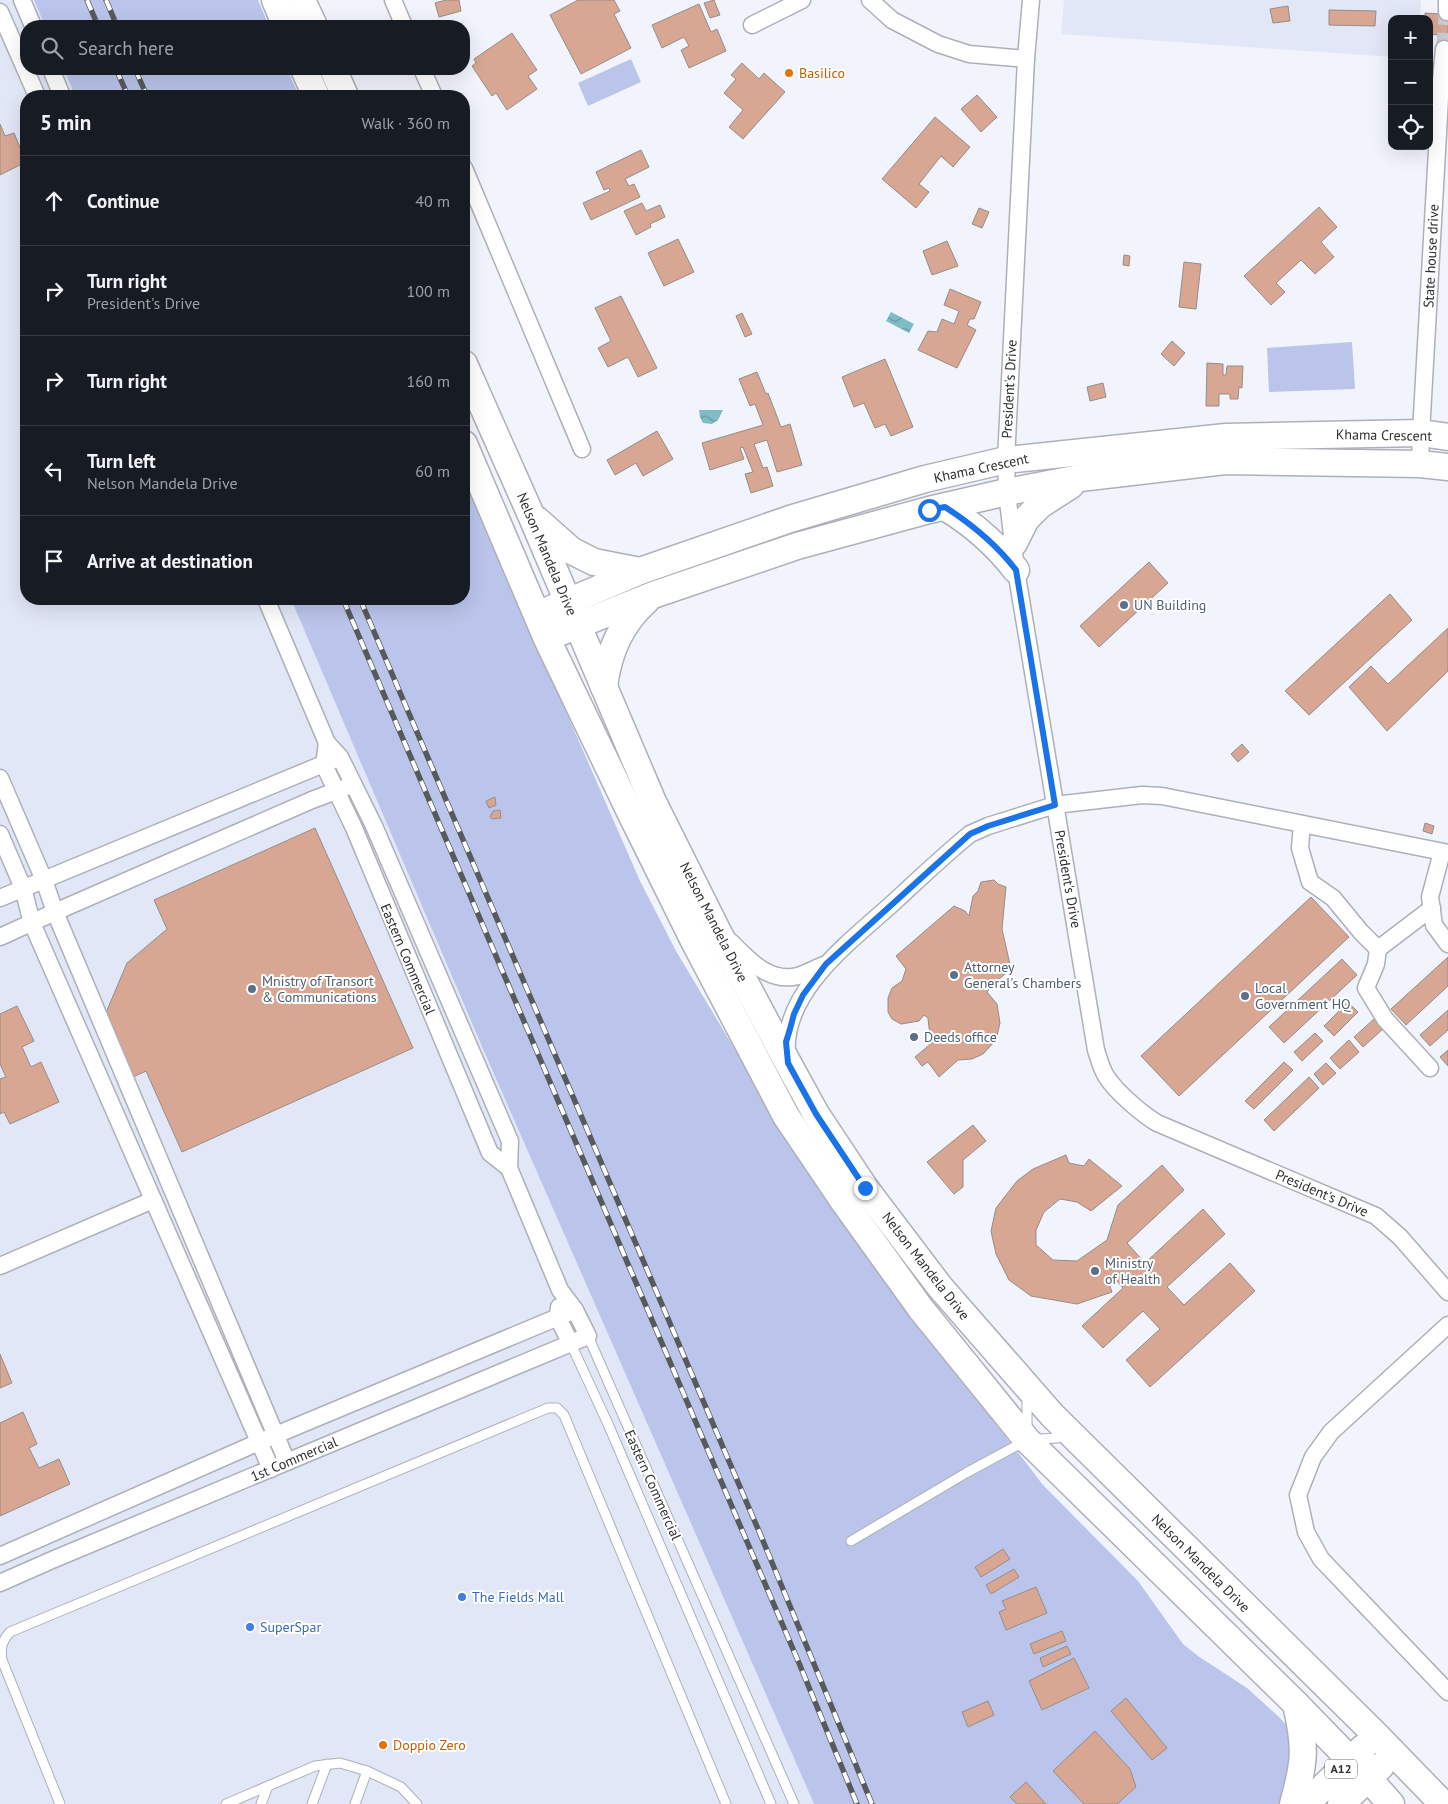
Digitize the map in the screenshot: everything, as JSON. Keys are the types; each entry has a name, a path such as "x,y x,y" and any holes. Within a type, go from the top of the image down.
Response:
{"main road":[{"path":"275,0 283,20"},
{"path":"302,0 311,20"},
{"path":"307,75 313,90"},
{"path":"336,75 342,90"},
{"name":"Nelson Mandela Drive","path":"470,378 531,515 653,802 717,930 816,1114 865,1188 940,1287 1027,1388 1073,1437 1376,1735 1443,1804"},
{"name":"Khama Crescent","path":"542,628 572,613 640,571 790,519 924,479 1006,460 1226,436 1420,433 1448,437"},
{"name":"Nelson Mandela Drive","path":"470,458 542,628 690,933 786,1116 844,1202 920,1309 1027,1440 1296,1704 1391,1804"},
{"name":"Khama Crescent","path":"572,613 653,595 796,546 1007,492 1080,478 1225,461 1420,464 1448,467"},
{"path":"1014,543 1026,519 1040,505 1080,478"},
{"path":"945,507 983,534 1000,550 1016,570"},
{"path":"531,515 572,551 594,562 640,571"},
{"path":"604,687 609,659 616,639 625,623 653,595"},
{"path":"1293,1804 1301,1776 1304,1754 1302,1732 1296,1704"},
{"name":"A12","path":"1341,1804 1376,1735"},
{"name":"A12","path":"1306,1804 1359,1769 1394,1753"}],"street":[{"path":"22,0 30,20"},
{"path":"393,0 401,20"},
{"path":"752,25 802,0"},
{"path":"870,0 892,20 938,44 969,54 1026,60"},
{"name":"President's Drive","path":"1031,0 1026,60 1006,460 1007,492 1016,570 1096,1050 1107,1078 1140,1112 1157,1123 1376,1216 1400,1237 1448,1292"},
{"path":"0,12 20,57"},
{"name":"State house drive","path":"1420,464 1420,433 1444,81 1444,49"},
{"path":"28,75 34,90"},
{"path":"53,75 60,90"},
{"path":"425,75 431,90"},
{"path":"470,182 582,449"},
{"name":"Eastern Commercial","path":"270,605 327,743 340,757 374,826 510,1141 509,1168 560,1290 575,1310 588,1336"},
{"path":"324,764 327,743"},
{"path":"0,898 340,757"},
{"name":"Eastern Commercial","path":"324,764 358,837 490,1153 509,1168"},
{"path":"0,778 44,880 54,912 287,1462"},
{"path":"0,937 353,784"},
{"path":"788,1063 786,1042 794,1014 803,995 826,964 970,834 988,826 1055,805 1142,795 1162,796 1445,853 1430,897 1434,925 1448,944"},
{"path":"1302,824 1300,848 1310,882 1333,898 1378,949"},
{"path":"0,834 23,888 32,923 271,1469"},
{"path":"1430,1068 1385,1019 1366,988 1376,964 1378,949 1432,908"},
{"path":"717,930 766,973 777,977 798,976 826,964"},
{"path":"0,1266 153,1200"},
{"path":"560,1290 558,1318 571,1344"},
{"name":"1st Commercial","path":"0,1556 259,1442 575,1310"},
{"path":"1448,1324 1331,1432 1313,1457 1298,1495 1306,1532 1321,1559 1448,1692"},
{"name":"1st Commercial","path":"0,1583 588,1336"}],"lane":[{"name":"Eastern Commercial","path":"588,1336 794,1804"},
{"path":"571,1344 608,1424 771,1804"},
{"path":"1027,1388 1027,1440"},
{"path":"60,1804 2,1660 0,1651 3,1641 10,1632 548,1408 557,1408 564,1415 726,1804"},
{"path":"851,1541 966,1473 1027,1440 1073,1437"},
{"path":"226,1804 315,1766 340,1763 367,1771 401,1787 417,1804"},
{"path":"312,1804 327,1764"},
{"path":"355,1804 367,1771"},
{"path":"261,1804 268,1786"},
{"path":"404,1804 408,1795"}],"shaded area":[{"path":"0,0 34,0 42,20 20,20 20,75 66,75 73,90 20,90 20,605 294,605 483,1049 814,1804 0,1804"},
{"path":"34,0 258,0 266,20 42,20"},
{"path":"1064,0 1421,0 1420,15 1388,15 1388,57 1061,34"},
{"path":"631,59 641,82 588,106 578,83"},
{"path":"66,75 290,75 296,90 73,90"},
{"path":"1352,342 1355,389 1269,392 1267,348"},
{"path":"470,492 640,881 676,951 792,1145 867,1256 1043,1485 1138,1581 1183,1644 1247,1688 1279,1717 1295,1735 1287,1804 814,1804 483,1049 294,605 470,605"}],"water":[{"path":"891,312 914,324 909,333 886,321"},
{"path":"699,410 723,410 718,420 712,424 703,423"}],"building":[{"path":"446,0 459,0 461,11 439,17 435,3"},
{"path":"578,0 614,0 620,11 614,14 631,48 581,74 550,15"},
{"path":"714,0 720,15 710,18 704,3"},
{"path":"699,4 711,32 717,29 726,51 689,68 681,50 689,46 684,37 662,48 652,25"},
{"path":"1288,6 1290,21 1273,23 1270,9"},
{"path":"1329,10 1376,11 1375,26 1329,25"},
{"path":"1448,12 1448,49 1437,47 1438,35 1433,34 1433,15 1425,15 1425,13 1440,14"},
{"path":"512,33 537,70 528,76 537,89 507,110 496,93 492,96 472,66 476,63 474,59"},
{"path":"742,63 759,79 764,73 785,92 743,139 729,127 743,110 724,93 736,79 731,75"},
{"path":"977,95 997,117 981,132 961,109"},
{"path":"935,117 970,147 953,167 941,156 919,184 929,192 916,208 882,179"},
{"path":"0,124 5,136 14,133 20,148 20,165 0,175"},
{"path":"641,150 649,167 625,179 629,186 634,184 640,197 591,220 583,203 610,191 609,188 604,190 596,172"},
{"path":"642,203 646,211 660,205 665,217 650,224 651,227 636,235 624,211"},
{"path":"1319,207 1337,227 1321,242 1334,257 1315,274 1301,260 1276,283 1285,292 1271,305 1244,276"},
{"path":"979,208 989,212 982,228 972,224"},
{"path":"678,239 694,272 664,286 648,253"},
{"path":"947,241 958,266 932,275 923,251"},
{"path":"1124,255 1130,256 1129,266 1123,265"},
{"path":"1184,262 1201,264 1196,309 1179,307"},
{"path":"950,289 981,302 974,319 970,319 967,325 976,330 957,368 918,350 928,331 937,332 942,319 954,324 959,311 944,305"},
{"path":"621,296 657,368 638,377 628,357 608,367 598,348 611,341 595,308"},
{"path":"742,313 752,334 745,337 736,316"},
{"path":"1172,341 1185,353 1174,366 1161,354"},
{"path":"885,359 913,427 891,436 885,424 875,428 864,403 854,407 842,377"},
{"path":"1207,363 1223,364 1223,375 1226,375 1227,366 1243,366 1242,388 1239,387 1238,399 1230,399 1230,394 1219,394 1219,406 1206,406"},
{"path":"757,372 766,394 768,393 781,427 790,424 802,465 777,472 767,440 754,444 763,468 767,467 773,486 751,493 745,474 753,472 743,447 740,448 744,459 710,470 702,443 763,425 755,404 750,406 739,379"},
{"path":"1103,383 1106,397 1090,401 1087,387"},
{"path":"657,431 673,459 643,476 636,463 615,475 607,460"},
{"name":"UN Building","path":"1149,562 1168,583 1099,647 1080,626"},
{"path":"1390,594 1412,620 1309,715 1285,691"},
{"path":"1448,628 1448,671 1387,731 1349,687 1371,666 1388,684"},
{"path":"1242,744 1249,752 1238,762 1231,754"},
{"path":"495,797 496,805 489,808 486,801"},
{"path":"500,810 501,818 492,819 490,817 493,811"},
{"path":"1425,823 1434,826 1432,834 1423,831"},
{"name":"Mnistry of Transort & Communications","path":"315,828 413,1048 182,1152 146,1071 133,1077 105,1015 127,963 167,929 154,900"},
{"name":"Attorney General's Chambers","path":"994,880 1006,887 1002,929 1011,969 992,985 987,992 997,1004 1000,1023 996,1040 983,1054 972,1059 958,1060 939,1077 928,1062 922,1066 915,1057 933,1042 928,1018 924,1015 919,1021 901,1024 892,1019 888,1012 888,998 892,988 902,981 906,969 896,956 954,906 965,911 969,916 973,896 978,891 981,882"},
{"name":"Local Government HQ","path":"1311,897 1349,937 1179,1096 1141,1056"},
{"path":"1448,957 1448,986 1406,1025 1391,1009"},
{"path":"1342,959 1357,975 1284,1043 1269,1027"},
{"path":"1348,1002 1358,1012 1334,1036 1324,1026"},
{"path":"17,1006 34,1041 22,1047 31,1067 41,1062 59,1102 10,1124 4,1112 0,1114 0,1079 6,1077 0,1064 0,1014"},
{"path":"1448,1010 1448,1030 1430,1046 1420,1035"},
{"path":"1374,1019 1383,1029 1363,1047 1354,1037"},
{"path":"1315,1033 1323,1041 1302,1061 1294,1052"},
{"path":"1349,1040 1359,1052 1340,1069 1330,1058"},
{"path":"1448,1050 1448,1066 1440,1057"},
{"path":"1284,1062 1293,1070 1254,1109 1245,1101"},
{"path":"1326,1063 1336,1073 1323,1085 1314,1074"},
{"path":"1309,1077 1319,1088 1274,1131 1264,1120"},
{"path":"973,1125 986,1141 963,1160 963,1187 954,1194 927,1162"},
{"name":"Ministry of Health","path":"1066,1155 1069,1163 1084,1166 1089,1159 1122,1186 1091,1211 1077,1202 1060,1199 1044,1212 1036,1230 1036,1245 1053,1260 1077,1261 1107,1240 1118,1205 1162,1165 1184,1190 1127,1243 1145,1263 1203,1209 1225,1234 1167,1287 1184,1305 1230,1263 1255,1291 1150,1387 1126,1360 1160,1329 1143,1311 1103,1348 1082,1326 1123,1288 1115,1279 1108,1281 1112,1292 1077,1304 1031,1296 1009,1280 996,1254 991,1231 996,1208 1017,1181 1033,1169"},
{"path":"0,1354 12,1383 0,1388"},
{"path":"23,1412 37,1444 29,1448 39,1468 59,1459 70,1484 0,1516 0,1423"},
{"path":"1003,1549 1010,1559 981,1577 975,1567"},
{"path":"1014,1569 1019,1577 991,1594 986,1585"},
{"path":"1036,1587 1047,1613 1006,1630 999,1612 1006,1609 1002,1601"},
{"path":"1062,1631 1066,1641 1034,1654 1030,1644"},
{"path":"1067,1646 1071,1654 1043,1667 1040,1658"},
{"path":"1074,1658 1089,1688 1042,1710 1029,1681"},
{"path":"1126,1698 1167,1748 1152,1760 1111,1711"},
{"path":"988,1701 994,1715 968,1727 962,1712"},
{"path":"1095,1731 1130,1769 1136,1787 1117,1804 1084,1804 1053,1771"},
{"path":"1026,1782 1046,1804 1017,1804 1010,1797"}],"tunnel":[{"path":"1444,49 1447,12"}],"railway":[{"path":"87,0 95,20"},
{"path":"106,0 114,20"},
{"path":"119,75 125,90"},
{"path":"138,75 144,90"},
{"path":"346,605 799,1663 857,1804"},
{"path":"363,605 761,1536 872,1804"}],"place":[{"name":"Basilico","path":"789,73"},
{"name":"UN Building","path":"1124,605"},
{"name":"Attorney General's Chambers","path":"954,975"},
{"name":"Mnistry of Transort & Communications","path":"252,989"},
{"name":"Local Government HQ","path":"1245,996"},
{"name":"Deeds office","path":"914,1037"},
{"name":"Ministry of Health","path":"1095,1271"},
{"name":"The Fields Mall","path":"462,1597"},
{"name":"SuperSpar","path":"250,1627"},
{"name":"Doppio Zero","path":"383,1745"}],"route":[{"path":"865,1188 816,1114 788,1063 786,1042 794,1014 803,995 826,964 970,834 988,826 1055,805 1016,570 1000,550 965,519 945,507 929,510"}]}
